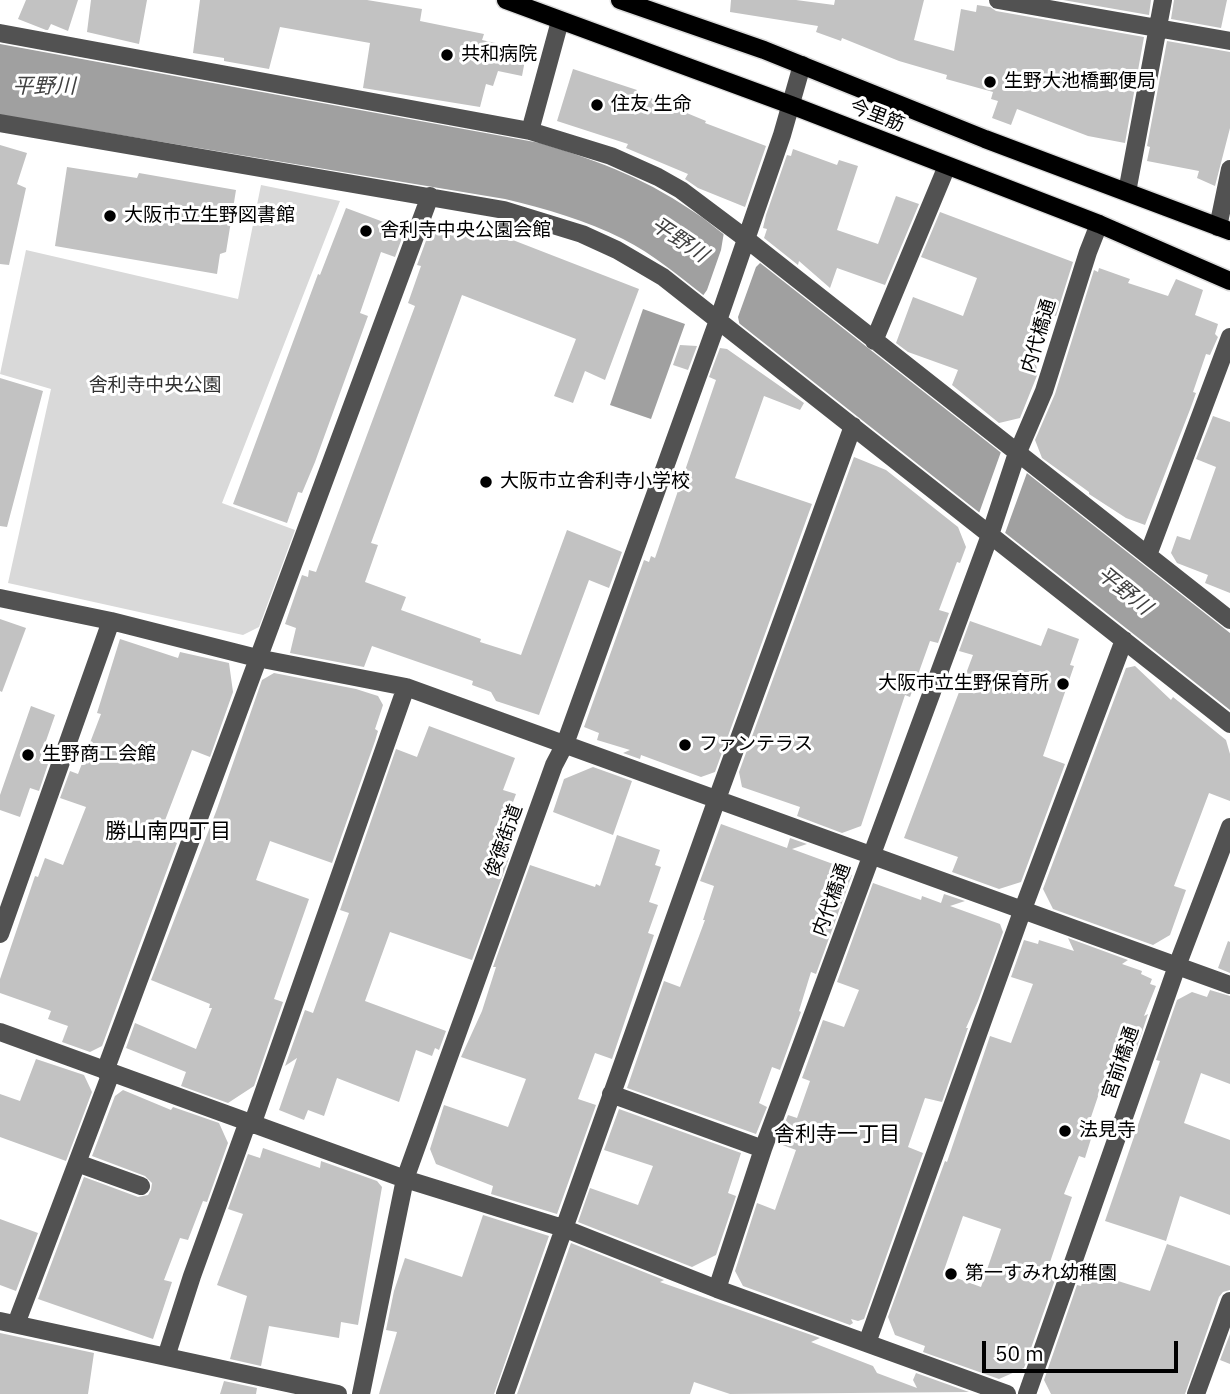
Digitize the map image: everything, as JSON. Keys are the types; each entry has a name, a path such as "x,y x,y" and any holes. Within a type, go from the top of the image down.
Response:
{"main road":[{"name":"今里筋","path":"506,0 791,105 1099,224 1230,281"},
{"name":"今里筋","path":"620,0 802,65 985,139 1224,229"}],"street":[{"path":"998,0 1041,4 1230,41"},
{"path":"1128,192 1163,0"},
{"path":"530,131 560,21"},
{"path":"0,33 530,131 592,148 658,177 681,190 1230,620"},
{"name":"俊徳街道","path":"360,1394 405,1180 554,765 565,744 720,316 782,135 802,65"},
{"path":"0,123 504,210 582,234 617,250 720,316 853,426 990,531 1230,724"},
{"path":"874,341 947,166"},
{"path":"1224,229 1230,169"},
{"path":"338,1394 8,1323 77,1163 257,658 430,197"},
{"name":"内代橋通","path":"717,1289 763,1150 1017,455 1044,391 1099,224"},
{"path":"1148,555 1230,337"},
{"path":"505,1394 853,426"},
{"path":"0,598 111,621 257,658 406,687 1230,985"},
{"path":"0,934 111,621"},
{"path":"867,1343 1023,909 1124,640"},
{"path":"166,1357 192,1276 406,687"},
{"name":"宮前橋通","path":"1027,1394 1177,966 1230,827"},
{"path":"0,1032 405,1180 563,1228 717,1289 1007,1394"},
{"path":"611,1094 763,1150"},
{"path":"77,1163 141,1186"},
{"path":"1196,1394 1230,1301"}],"green space":[{"name":"舎利寺中央公園","path":"261,185 340,201 222,503 295,530 259,627 243,635 8,583 51,389 0,374 26,250 238,299"}],"water":[{"name":"平野川","path":"0,44 540,143 605,165 644,182 703,218 1230,633 1230,710 687,282 634,245 580,221 505,199 0,115"},
{"path":"643,309 685,324 651,419 610,405"}],"pier":[{"path":"724,232 762,261 756,267 738,317 740,327 702,297 721,250"},
{"path":"1002,449 1028,470 1004,536 978,516"}],"building":[{"path":"26,0 78,0 68,31 51,24 46,30 18,19"},
{"path":"91,0 147,0 139,44 87,32"},
{"name":"共和病院","path":"200,0 367,0 422,9 420,21 484,34 482,40 527,50 522,76 498,71 493,86 486,84 480,107 363,88 370,43 280,27 269,69 224,61 224,58 193,53"},
{"path":"731,0 796,0 834,5 835,0 924,0 914,40 954,51 961,9 976,12 977,5 996,11 1144,37 1125,143 1088,136 1017,109 1011,125 992,118 998,101 991,99 993,92 946,79 947,75 899,61 842,38 841,41 816,32 818,26 730,12"},
{"path":"1063,0 1151,0 1149,15"},
{"path":"1174,0 1227,0 1221,28 1171,19"},
{"path":"1167,41 1230,52 1230,128 1215,186 1197,178 1199,171 1147,161 1150,147 1147,146"},
{"path":"573,69 637,90 636,92 706,121 705,123 766,146 745,207 698,188 685,179 688,174 626,148 628,144 557,121"},
{"path":"0,145 27,153 17,184 26,188 9,265 0,264"},
{"path":"793,149 837,165 839,160 858,166 837,230 878,244 896,196 919,204 885,285 837,268 830,288 799,261 798,265 764,238 767,229 763,228 766,215 787,155 791,156"},
{"path":"67,167 137,178 139,173 236,190 226,252 220,254 217,274 55,246"},
{"path":"346,208 405,230 395,257 381,252 360,313 368,316 315,462 302,493 298,492 287,523 233,504 318,274 320,275"},
{"path":"940,212 1073,262 1056,316 1039,310 1029,337 1038,373 1020,418 999,423 952,385 958,370 908,352 896,343 913,297 963,316 977,278 921,257"},
{"path":"439,220 485,234 487,230 639,289 605,380 585,371 573,403 554,396 576,339 462,295 371,543 378,545 365,582 406,597 401,610 481,639 480,642 521,655 567,530 622,552 609,588 589,580 539,715 496,701 491,692 472,685 473,681 372,646 364,667 290,653 296,628 285,624 302,575 308,577 309,570 316,572 415,306 408,303 421,266 417,265 427,238 433,240"},
{"path":"1099,268 1130,279 1128,283 1168,296 1176,279 1203,290 1195,315 1218,324 1215,334 1218,337 1210,355 1206,354 1193,392 1196,393 1145,525 1126,518 1089,494 1042,458 1035,440 1055,394 1094,270 1098,272"},
{"path":"680,345 697,346 688,370 673,365"},
{"path":"720,348 727,349 804,403 800,410 764,396 735,478 812,504 715,772 701,777 641,755 640,759 623,753 630,750 597,740 599,733 584,727 644,560 649,562 651,556 655,558 716,380 709,377"},
{"path":"0,378 43,391 7,527 0,526"},
{"path":"1213,416 1230,422 1230,593 1205,583 1208,575 1177,563 1171,553 1177,536 1190,540 1216,467 1196,459"},
{"path":"854,457 886,470 958,527 966,547 960,563 957,562 939,610 949,613 938,643 930,641 910,697 905,695 861,826 842,833 797,816 800,807 742,787 739,772"},
{"path":"0,619 26,628 2,692 0,691"},
{"path":"970,621 1041,646 1048,628 1079,639 1070,665 1074,666 1043,756 1065,764 1021,882 999,889 952,872 958,857 904,838 973,655 959,651"},
{"path":"120,639 178,658 180,652 229,663 233,692 210,757 192,750 159,836 177,843 102,1046 90,1052 62,1042 68,1026 48,1019 51,1011 0,993 0,979 35,876 38,877 45,858 63,865 86,807 60,798 70,771 78,774 101,714 97,713"},
{"path":"1135,666 1171,700 1173,697 1226,740 1230,754 1230,801 1209,793 1174,886 1186,890 1170,935 1153,945 1053,909 1043,889 1126,668"},
{"path":"274,673 356,689 378,696 383,705 375,729 378,731 375,741 332,863 270,841 256,880 309,899 274,999 283,1002 254,1086 228,1103 181,1086 186,1072 126,1048 135,1023 196,1049 212,1008 209,1008 210,1004 151,980 217,809 262,680"},
{"name":"生野商工会館","path":"31,706 55,715 39,761 48,764 39,791 30,788 20,817 0,810 0,795"},
{"path":"429,726 515,758 503,790 516,794 496,848 505,851 503,856 509,858 472,960 390,932 365,1001 446,1031 439,1050 435,1048 432,1056 416,1050 399,1102 337,1078 324,1116 308,1110 304,1120 279,1110 297,1058 285,1066 305,1010 313,1013 349,913 340,910 396,749 417,757"},
{"path":"593,767 632,781 613,835 553,812 564,779"},
{"path":"721,824 787,848 790,838 807,844 792,849 844,868 843,872 852,875 816,974 811,972 799,1011 801,1012 780,1070 772,1067 759,1103 767,1107 756,1134 627,1088 664,981 680,987 705,920 714,886 700,881"},
{"path":"617,835 660,850 655,865 661,867 649,902 658,905 648,933 654,935 612,1059 595,1053 578,1099 596,1105 557,1214 491,1194 493,1186 436,1164 430,1149 444,1105 508,1127 526,1079 461,1057 482,1011 496,967 493,967 530,865 595,887 596,884 600,886"},
{"path":"873,883 921,900 922,896 941,903 944,894 965,901 950,906 1000,924 1003,932 966,1028 942,1102 925,1098 908,1147 923,1153 864,1319 851,1319 853,1323 850,1325 743,1286 735,1271 757,1203 775,1210 796,1150 777,1143 788,1115 797,1118 810,1081 802,1078 823,1020 844,1027 859,990 837,982"},
{"path":"1068,938 1128,960 1122,964 1142,971 1141,974 1152,979 1150,984 1156,986 1144,1016 1148,1014 1135,1053 1115,1046 1090,1120 1096,1123 1085,1158 1079,1156 1064,1194 1072,1197 1046,1274 1056,1277 1024,1368 999,1379 923,1352 925,1346 895,1335 888,1317 945,1161 947,1162 990,1036 1011,1043 1033,984 1011,977 1024,940 1038,944 1039,940 1074,951","holes":["963,1216 1001,1229 981,1287 943,1273"]},
{"path":"1228,941 1230,942 1230,973 1218,968"},
{"path":"1210,990 1230,996 1230,1084 1201,1073 1184,1123 1230,1140 1230,1215 1180,1196 1166,1241 1105,1221 1160,1061 1156,1060 1177,1000 1192,992 1207,997"},
{"path":"36,1059 84,1075 92,1092 66,1161 0,1137 0,1094 20,1101"},
{"path":"123,1090 171,1110 173,1107 219,1123 228,1143 207,1202 203,1201 188,1240 180,1238 164,1280 172,1282 153,1339 38,1299 84,1177 138,1197 148,1195 151,1190 152,1183 145,1176 92,1156 115,1096"},
{"path":"619,1109 741,1153 728,1193 736,1196 716,1255 692,1267 578,1222 590,1188 638,1205 653,1166 604,1150"},
{"path":"263,1148 320,1168 321,1161 377,1181 382,1187 358,1325 341,1322 339,1338 269,1326 261,1366 230,1359 247,1296 217,1285 243,1214 228,1209 248,1154 260,1158"},
{"path":"483,1215 549,1236 494,1394 379,1394 397,1332 386,1330 394,1291 405,1258 462,1277"},
{"path":"0,1219 38,1233 16,1291 0,1285"},
{"path":"571,1243 664,1280 660,1282 820,1338 811,1342 873,1366 877,1373 917,1388 913,1380 916,1373 969,1392 730,1394 694,1382 690,1394 517,1394"},
{"path":"1167,1244 1230,1266 1230,1290 1219,1297 1185,1394 1051,1394 1044,1380 1077,1285 1081,1286 1086,1271 1150,1291"},
{"path":"0,1333 94,1353 88,1394 0,1394"},
{"path":"1230,1334 1230,1364 1220,1360"},
{"path":"224,1381 257,1388 256,1394 220,1394"}],"place":[{"name":"共和病院","path":"447,55"},
{"name":"生野大池橋郵便局","path":"990,82"},
{"name":"住友 生命","path":"597,105"},
{"name":"大阪市立生野図書館","path":"110,216"},
{"name":"舎利寺中央公園会館","path":"366,231"},
{"name":"大阪市立舎利寺小学校","path":"486,482"},
{"name":"大阪市立生野保育所","path":"1063,684"},
{"name":"ファンテラス","path":"685,745"},
{"name":"生野商工会館","path":"28,755"},
{"name":"法見寺","path":"1065,1131"},
{"name":"第一すみれ幼稚園","path":"951,1274"}],"district":[{"name":"勝山南四丁目","path":"168,832"},
{"name":"舎利寺一丁目","path":"837,1135"}]}
